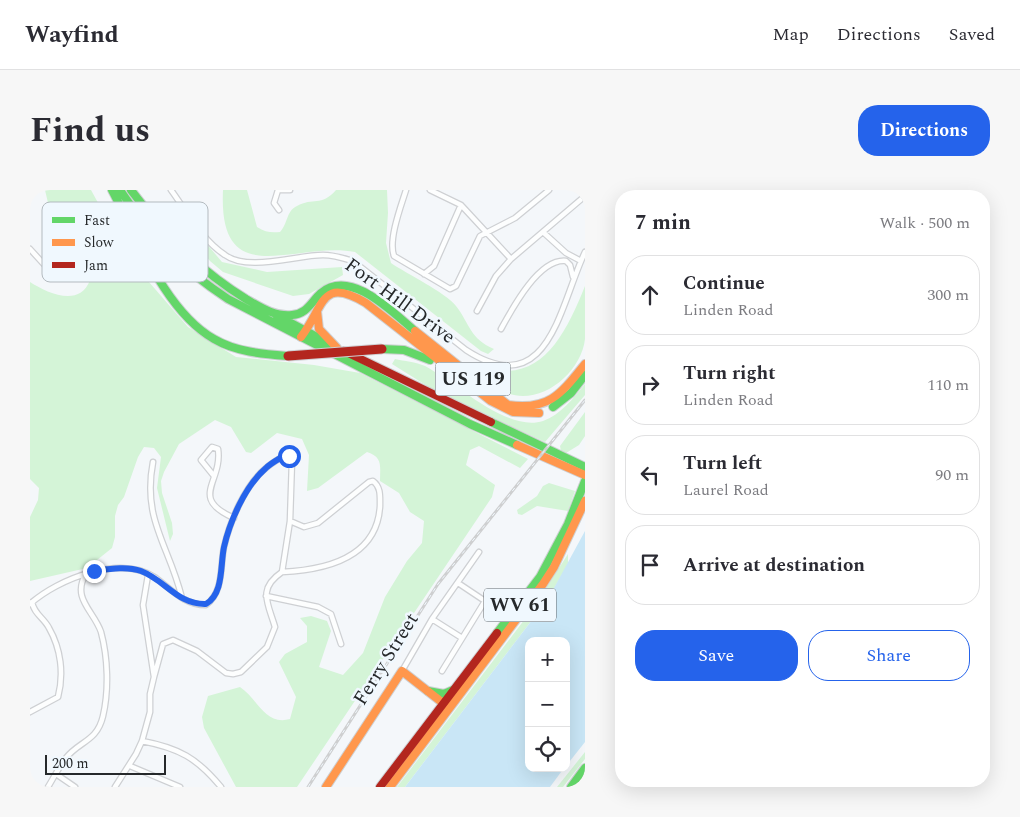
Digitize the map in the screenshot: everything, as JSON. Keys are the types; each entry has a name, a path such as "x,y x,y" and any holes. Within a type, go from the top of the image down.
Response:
{"main road":[{"name":"US 119","path":"112,190 119,202"},
{"path":"120,190 128,202"},
{"path":"133,190 141,202"},
{"path":"208,275 223,286 272,313 303,333 470,424 571,465 585,468"},
{"name":"US 119","path":"163,282 172,298 191,321 206,334 239,349 288,356 382,349 415,353 444,366 491,402 505,410 520,414 538,413 559,404 571,393 585,374"},
{"path":"201,282 228,299 337,348 571,465 585,475"},
{"name":"US 119","path":"327,289 346,285 366,292 508,405 528,408 548,404 560,395 585,364"},
{"path":"303,333 315,304 327,289"},
{"path":"272,313 298,314 309,309 318,296 327,289"},
{"path":"303,333 322,300 340,291 355,295 444,366"},
{"path":"317,309 316,320 319,329 337,348"},
{"path":"571,465 585,461"},
{"path":"571,465 580,481 582,498"},
{"name":"WV 61","path":"380,787 469,683 543,584 554,567 582,498 585,481"},
{"name":"WV 61","path":"390,787 457,687 540,577 582,498"},
{"path":"402,671 446,706"},
{"name":"Ferry Street","path":"326,787 402,671"},
{"name":"WV 61","path":"446,706 469,683"},
{"path":"427,691 444,694 457,687"},
{"path":"427,691 434,708 432,726"},
{"path":"570,787 585,768"}],"street":[{"name":"Fort Hill Drive","path":"171,190 180,202"},
{"path":"279,210 274,202 278,190 290,190"},
{"path":"406,190 397,219 392,252 397,259 450,289 456,286 475,245 486,231 515,218 548,190"},
{"path":"430,190 461,206 512,259"},
{"path":"476,311 496,276 512,259 585,196"},
{"path":"424,274 434,266 461,206"},
{"path":"544,233 566,253 581,261"},
{"name":"Fort Hill Drive","path":"208,240 226,256 239,261 254,262 321,255 335,256 353,262 466,350 488,362 512,364 535,355 550,340 585,252"},
{"path":"30,249 42,262"},
{"path":"566,253 566,260 572,270 573,281"},
{"path":"501,329 526,288 547,268 561,260 566,260"},
{"path":"214,476 201,460 212,447 218,449 219,454 214,476 210,493 212,504 218,510 234,518"},
{"path":"30,712 58,697 61,685 58,649 49,628 37,614 31,603 44,592 86,574 103,570 131,569 148,575 182,598 199,605 206,604 213,598 219,583 224,547 234,518 256,478 265,468 285,455 292,460 290,521 282,572"},
{"path":"153,462 149,497 151,513 176,576 182,598"},
{"path":"115,787 130,766 142,741 150,712 150,694 163,644 173,640 197,651 226,673 241,672 260,655 272,638 275,627 266,596 268,583 282,572 318,568 347,559 372,532 378,521 380,493 378,485 369,482 318,523 304,528 290,521"},
{"name":"Ferry Street","path":"402,671 432,620 479,552"},
{"path":"80,592 86,574"},
{"path":"148,575 144,605 154,677"},
{"path":"48,787 67,756 93,737 103,716 107,669 100,631 82,600 80,592 70,580"},
{"path":"442,671 485,601 458,583"},
{"path":"266,596 318,607 332,614 341,644"},
{"path":"30,610 37,614"},
{"path":"432,620 462,638"},
{"path":"142,741 178,750 207,770 221,787"},
{"path":"130,766 180,787"},
{"path":"56,774 75,787"}],"green space":[{"path":"45,190 91,190 98,202 48,202"},
{"path":"223,190 247,190 257,227 265,231 280,232 293,208 303,203 326,198 336,190 387,190 386,243 391,263 435,289 451,301 475,336 494,349 488,354 481,351 355,252 332,250 265,256 247,253 233,242 225,222"},
{"path":"208,245 222,262 267,272 342,267 343,275 309,294 293,296 223,272 208,258"},
{"path":"30,282 54,294 63,296 79,294 89,282 149,282 188,327 236,357 314,365 360,373 528,459 520,468 479,446 470,450 466,465 495,485 492,497 297,787 236,787 204,728 202,717 208,696 240,687 262,710 274,719 290,719 296,697 279,662 285,654 307,642 307,626 300,618 311,616 327,621 331,631 319,667 343,675 363,653 385,597 407,561 422,543 424,521 410,512 399,493 380,481 378,459 372,454 367,452 318,488 307,491 309,455 302,439 277,433 251,453 246,452 231,427 215,420 179,444 164,472 161,481 162,493 172,523 173,534 170,541 157,488 161,457 154,448 144,447 138,457 124,497 118,505 112,548 87,568 30,581 30,517 38,500 39,488 30,479"},
{"path":"585,286 585,339 582,352 576,364 556,385 531,395 517,396 504,392 466,366 466,362 490,370 511,371 528,366 543,357 556,343 567,326"},
{"path":"395,359 425,366 481,404 513,420 529,423 543,421 555,415 585,384 585,395 545,442 432,389 392,364"},
{"path":"585,412 585,436 579,445 566,453 561,451 560,446"},
{"path":"549,483 575,491 568,511 537,506 522,515 518,514 517,510 537,496 543,486"},
{"path":"568,554 568,564 548,599 405,787 397,787 534,607"},
{"path":"585,752 585,759 563,787 557,787"}],"water":[{"path":"585,531 585,742 570,761 570,637 525,637 525,772 561,772 550,787 405,787 548,599"}],"railway":[{"path":"308,787 438,584 585,400"}],"traffic: fast":[{"path":"112,190 118,202"},
{"path":"120,190 129,202"},
{"path":"131,190 140,202"},
{"path":"208,272 229,288 262,308 286,315 297,314 305,310 321,293 333,287 345,286 358,289 383,304 415,331"},
{"path":"160,282 181,311 197,327 214,339 240,350 288,356"},
{"path":"204,282 228,299 470,424 517,445"},
{"path":"276,315 332,345"},
{"path":"382,349 404,350 430,360"},
{"path":"553,407 571,393 585,375"},
{"path":"491,422 585,467"},
{"path":"497,633 540,577 568,524 585,481"},
{"path":"428,691 444,694 453,690"},
{"path":"571,787 585,768"}],"traffic: slow":[{"path":"301,337 325,298 332,294 340,293 351,295 366,303 491,401 513,412 539,413"},
{"path":"317,311 319,329 337,348"},
{"path":"415,331 508,405 522,406 544,403 561,392 585,364"},
{"path":"517,445 585,475"},
{"path":"390,787 543,584 554,567 585,501"},
{"path":"326,787 402,671 448,707"}],"traffic: jam":[{"path":"288,356 382,349"},
{"path":"344,351 491,422"},
{"path":"380,787 497,633"}],"route":[{"path":"94,571 131,569 142,571 155,578 175,595 190,603 199,605 210,602 217,592 224,547 234,518 249,489 265,468 285,455 289,456"}]}
